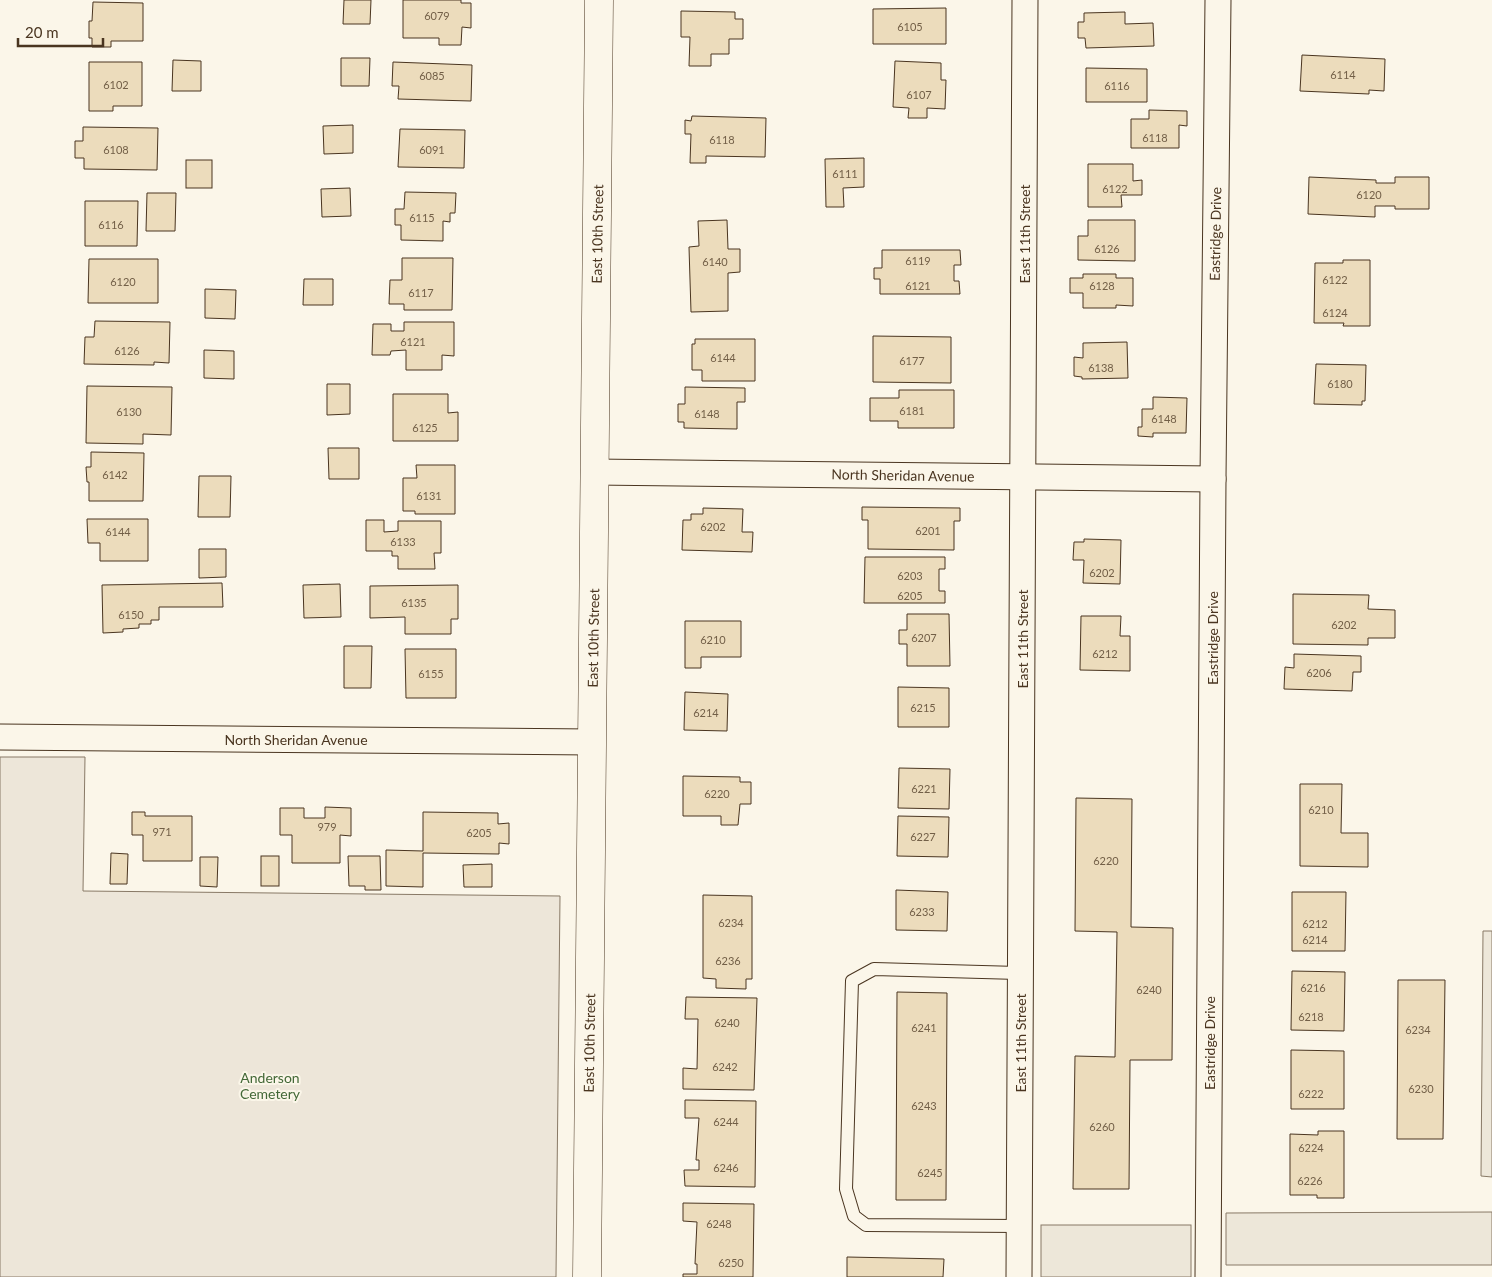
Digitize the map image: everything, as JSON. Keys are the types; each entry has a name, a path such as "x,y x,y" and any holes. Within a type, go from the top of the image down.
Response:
{"main road":[{"name":"East 10th Street","path":"587,1277 599,0"}],"street":[{"name":"East 11th Street","path":"1018,1277 1025,0"},
{"name":"Eastridge Drive","path":"1208,1277 1212,479 1218,0"},
{"name":"North Sheridan Avenue","path":"594,472 1212,479"},
{"name":"North Sheridan Avenue","path":"0,737 592,742"}],"lane":[{"path":"1019,1226 866,1225 854,1216 846,1189 852,981 874,969 1020,973"}],"green space":[{"name":"Anderson Cemetery","path":"0,757 85,757 83,891 560,896 556,1277 0,1277"}],"shaded area":[{"path":"1483,931 1492,931 1492,1177 1481,1176"},
{"path":"1492,1212 1492,1265 1226,1265 1226,1213"},
{"path":"1041,1225 1191,1225 1191,1277 1041,1277"}],"building":[{"path":"344,0 371,0 370,24 343,24"},
{"path":"403,0 461,0 461,3 471,3 471,28 462,27 461,45 439,45 439,38 403,38"},
{"path":"93,2 143,3 143,41 111,41 111,47 92,47 92,38 89,38 89,21 92,21"},
{"path":"946,8 946,44 873,44 873,9"},
{"path":"681,11 735,12 735,19 743,19 743,39 729,39 729,54 711,54 711,66 689,66 690,37 681,37"},
{"path":"1125,12 1125,24 1153,23 1154,46 1086,48 1085,38 1078,38 1078,22 1084,22 1084,13"},
{"path":"1302,55 1385,59 1384,91 1369,90 1369,94 1300,91"},
{"path":"341,58 370,58 369,86 341,86"},
{"path":"173,60 201,61 201,91 172,91"},
{"path":"895,61 941,63 941,80 946,80 945,109 927,108 927,118 908,118 909,108 893,107"},
{"path":"89,62 142,62 142,106 113,106 113,111 89,111"},
{"path":"393,62 472,65 471,101 398,99 399,86 392,86"},
{"path":"1086,68 1147,69 1147,102 1086,102"},
{"path":"1149,110 1187,111 1187,126 1179,125 1179,148 1131,148 1131,119 1149,119"},
{"path":"692,116 766,118 765,157 706,156 706,163 690,163 691,134 685,134 685,120 691,121"},
{"path":"353,125 353,153 324,154 323,126"},
{"path":"83,127 158,128 157,170 84,169 84,158 75,158 75,141 83,141"},
{"path":"400,129 465,130 464,168 398,167"},
{"path":"864,158 864,187 843,188 844,207 826,207 825,159"},
{"path":"186,160 212,160 212,188 186,188"},
{"path":"1088,164 1133,164 1133,181 1142,180 1142,195 1121,195 1122,207 1088,207"},
{"path":"1309,177 1376,180 1376,183 1395,183 1395,177 1429,177 1429,209 1395,209 1395,206 1375,206 1375,217 1308,214"},
{"path":"350,188 351,216 322,217 321,189"},
{"path":"405,192 456,193 455,213 450,213 450,222 443,221 443,241 401,240 401,225 395,225 395,209 404,209"},
{"path":"147,193 176,193 175,231 146,231"},
{"path":"85,201 138,201 137,246 85,246"},
{"path":"727,220 728,249 740,249 740,272 728,273 728,311 691,312 689,247 699,246 698,221"},
{"path":"1088,220 1135,220 1135,261 1078,260 1078,236 1088,236"},
{"path":"882,250 960,250 961,265 954,265 954,281 959,281 960,294 880,294 880,279 874,279 874,268 882,268"},
{"path":"402,258 453,258 452,310 404,310 404,304 389,304 390,280 402,280"},
{"path":"89,259 158,259 158,303 88,303"},
{"path":"1343,260 1370,260 1370,326 1343,326 1344,323 1314,323 1315,263 1343,263"},
{"path":"1083,274 1116,274 1116,278 1133,278 1133,306 1116,305 1116,308 1083,308 1083,293 1070,293 1070,278 1083,278"},
{"path":"304,279 333,279 333,305 303,305"},
{"path":"205,289 236,290 235,319 205,318"},
{"path":"95,321 170,322 169,363 154,362 154,365 84,364 85,337 94,337"},
{"path":"404,322 454,322 454,356 442,355 442,370 406,370 406,350 391,351 390,355 372,355 373,324 391,324 391,331 404,331"},
{"path":"873,336 951,337 951,383 873,382"},
{"path":"695,339 755,339 755,381 702,381 702,370 692,370 692,344 695,344"},
{"path":"1127,342 1128,378 1082,379 1082,377 1074,376 1074,357 1083,358 1083,343"},
{"path":"204,350 234,351 234,379 204,378"},
{"path":"1316,364 1366,365 1365,401 1362,401 1362,405 1314,404"},
{"path":"327,384 350,384 350,414 327,415"},
{"path":"87,386 172,387 171,435 143,434 143,444 86,443"},
{"path":"685,387 745,388 745,402 737,402 737,429 684,428 684,422 678,422 678,404 685,404"},
{"path":"899,390 954,390 954,428 898,428 898,421 870,421 870,398 899,398"},
{"path":"393,394 448,394 448,413 458,412 458,441 393,441"},
{"path":"1153,397 1187,398 1186,433 1153,433 1153,437 1138,436 1138,427 1142,427 1142,409 1153,409"},
{"path":"328,448 359,448 359,479 329,479"},
{"path":"91,452 144,453 143,501 89,501 89,482 87,482 86,467 91,467"},
{"path":"416,465 455,465 455,514 415,514 415,511 403,511 403,478 417,478"},
{"path":"199,476 231,476 230,517 198,517"},
{"path":"862,507 960,508 960,521 954,521 954,550 868,549 868,520 862,520"},
{"path":"703,508 743,509 742,532 753,532 752,552 682,550 683,520 691,520 691,514 703,514"},
{"path":"87,519 148,519 148,561 100,561 100,543 88,543"},
{"path":"366,520 384,520 384,532 398,531 398,521 441,521 441,553 434,553 435,569 398,569 398,556 392,556 392,551 366,551"},
{"path":"1084,539 1121,540 1120,584 1083,583 1084,560 1073,560 1074,542 1084,542"},
{"path":"199,549 226,549 226,577 199,578"},
{"path":"865,557 945,557 945,569 939,569 939,591 945,591 945,603 864,603"},
{"path":"222,583 223,607 159,607 159,620 151,620 151,624 139,624 139,628 123,629 123,632 103,633 102,585"},
{"path":"340,584 341,617 304,618 303,585"},
{"path":"458,585 458,619 451,619 451,634 405,634 405,617 370,618 370,586"},
{"path":"1293,594 1369,595 1368,609 1395,610 1395,638 1368,638 1368,645 1293,644"},
{"path":"907,614 949,614 950,666 907,666 907,644 899,644 899,630 907,630"},
{"path":"1081,616 1121,616 1120,636 1130,636 1130,671 1080,670"},
{"path":"685,621 741,621 741,657 701,657 701,668 685,668"},
{"path":"344,646 372,646 371,688 344,688"},
{"path":"405,649 456,649 456,698 406,698"},
{"path":"1294,654 1361,656 1361,672 1353,672 1352,691 1284,689 1285,667 1294,668"},
{"path":"898,687 949,688 949,727 898,727"},
{"path":"685,692 728,694 727,731 684,730"},
{"path":"899,768 950,769 949,809 898,808"},
{"path":"683,776 740,777 740,782 751,782 751,804 740,804 738,825 721,825 721,816 683,816"},
{"path":"1300,784 1342,784 1341,833 1368,833 1368,867 1300,866"},
{"path":"1076,798 1132,799 1131,927 1173,928 1172,1060 1130,1060 1129,1189 1073,1189 1075,1056 1115,1057 1117,932 1075,931"},
{"path":"325,807 351,808 351,836 340,835 340,863 292,863 292,835 280,835 280,808 304,808 304,818 325,818"},
{"path":"132,812 145,812 145,816 192,816 192,861 143,861 143,835 132,835"},
{"path":"423,812 498,813 498,824 509,823 509,844 499,843 499,854 423,853 423,887 386,886 386,850 423,851"},
{"path":"898,816 949,817 948,857 897,856"},
{"path":"111,853 128,854 127,884 110,884"},
{"path":"261,856 279,856 279,886 261,886"},
{"path":"348,856 380,856 381,890 365,890 365,886 349,886"},
{"path":"200,857 218,857 217,887 200,886"},
{"path":"492,864 492,887 464,887 463,865"},
{"path":"896,890 948,892 947,931 896,930"},
{"path":"1292,892 1346,892 1345,951 1292,951"},
{"path":"703,895 752,896 752,979 746,979 746,989 716,988 716,979 703,978"},
{"path":"1292,971 1345,972 1344,1031 1291,1030"},
{"path":"1398,980 1445,980 1443,1139 1397,1139"},
{"path":"897,992 947,993 946,1200 896,1200"},
{"path":"686,997 757,998 754,1090 683,1089 683,1068 697,1069 698,1019 685,1019"},
{"path":"1291,1050 1344,1051 1344,1109 1291,1109"},
{"path":"685,1100 756,1101 755,1187 685,1186 684,1170 699,1170 699,1160 696,1160 699,1118 685,1118"},
{"path":"1318,1131 1344,1131 1344,1198 1290,1195 1290,1134 1318,1135"},
{"path":"683,1203 754,1204 753,1277 683,1277 683,1274 697,1274 697,1264 695,1264 697,1222 683,1221"},
{"path":"847,1257 944,1259 943,1277 847,1277"}]}
